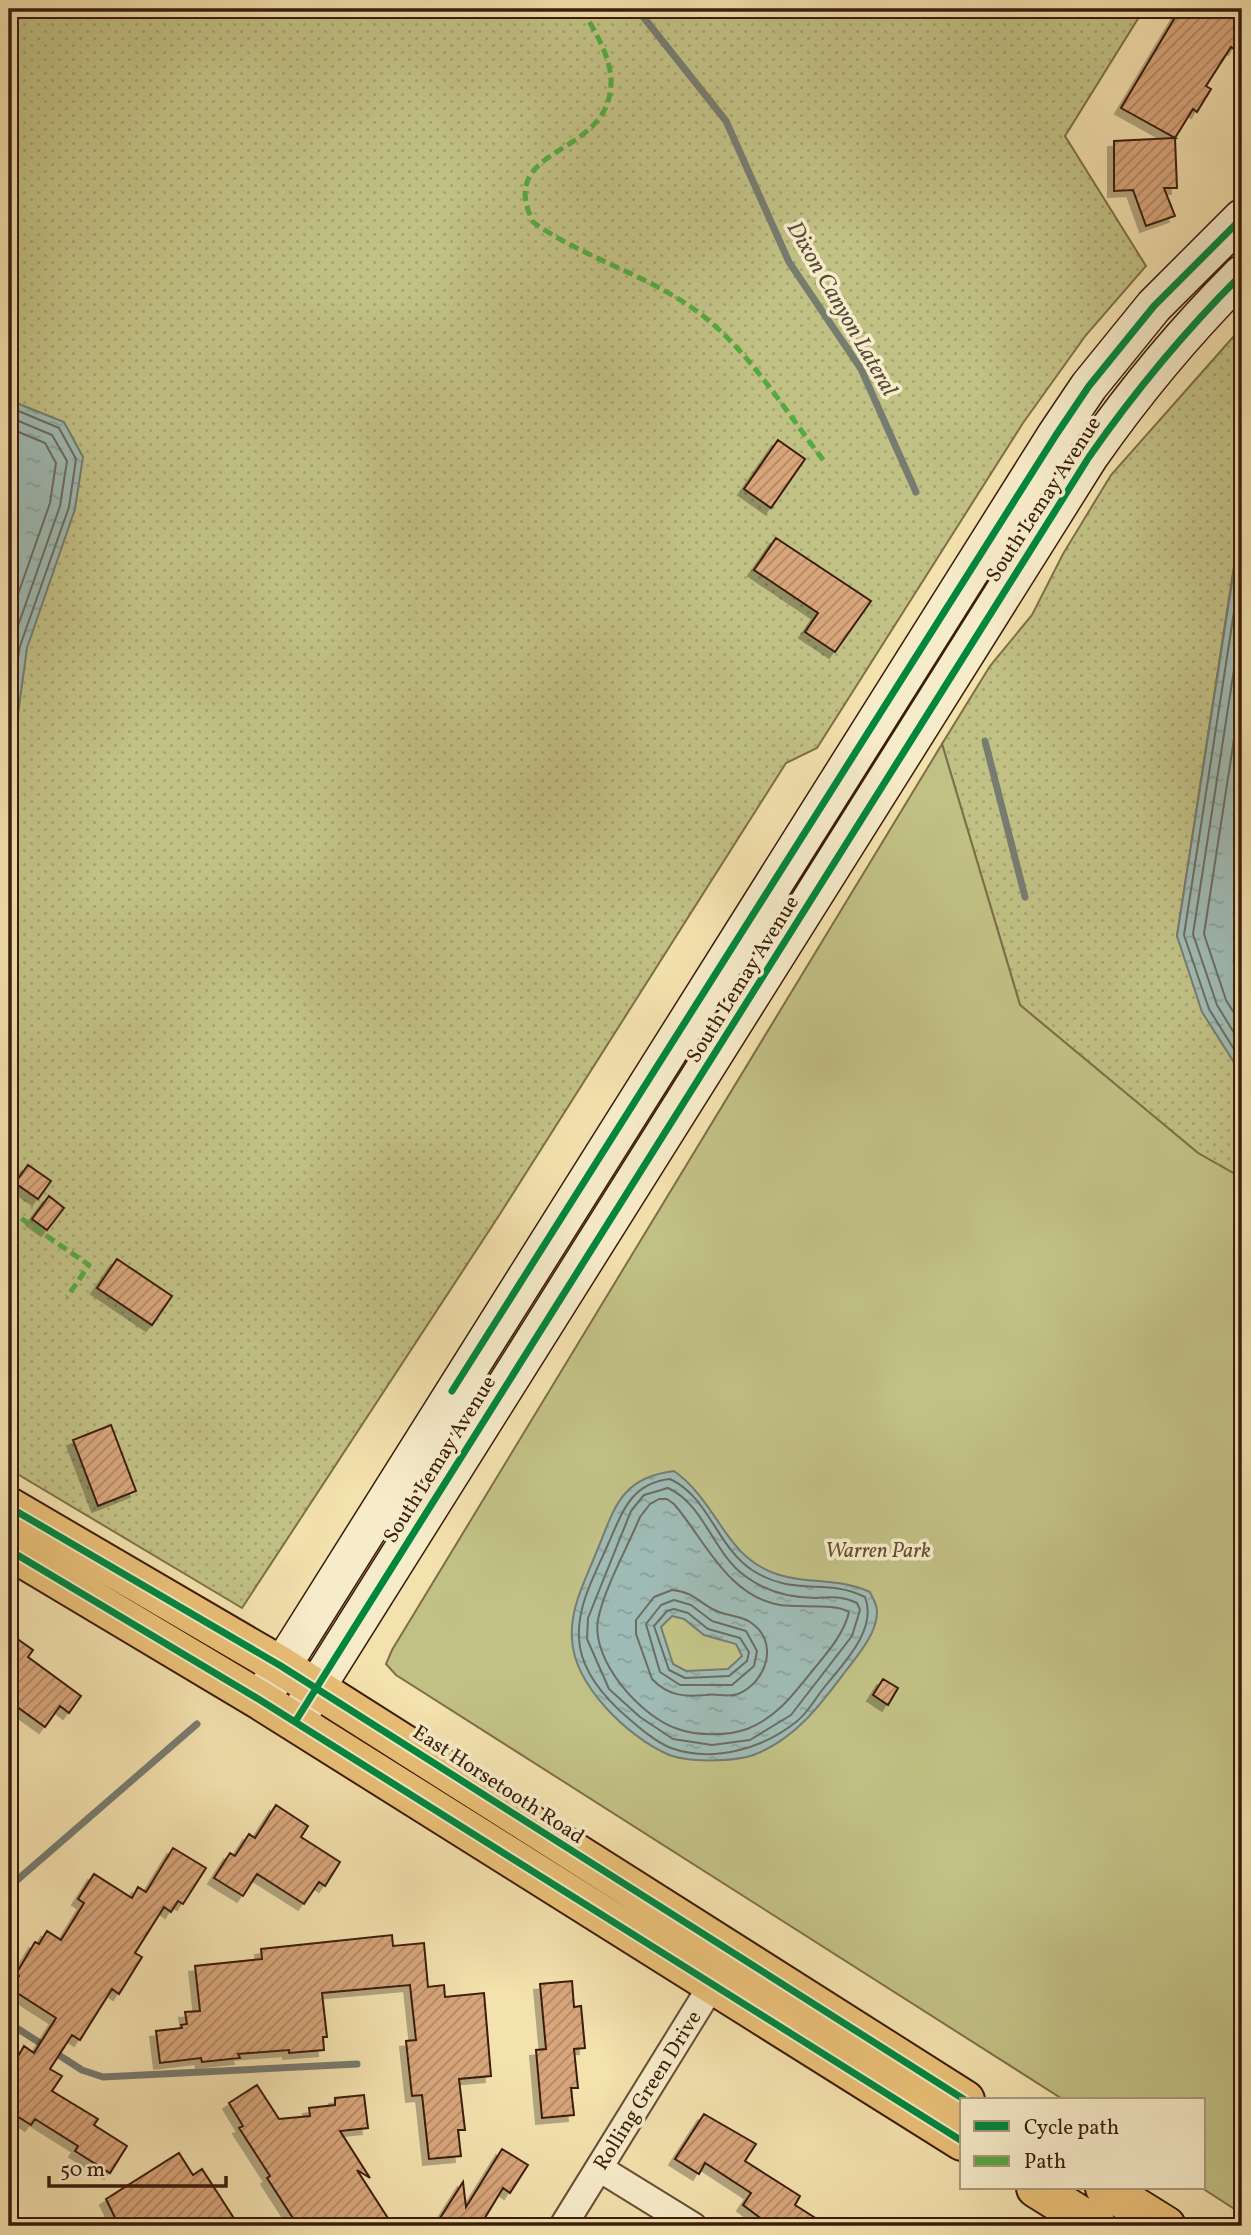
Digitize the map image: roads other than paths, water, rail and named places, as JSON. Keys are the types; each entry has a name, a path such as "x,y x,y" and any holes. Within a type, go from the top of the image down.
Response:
{"main road":[{"name":"South Lemay Avenue","path":"260,1700 1056,435 1089,386 1154,306 1242,218"},
{"name":"South Lemay Avenue","path":"295,1722 1089,457 1121,410 1184,332 1242,274"},
{"name":"East Horsetooth Road","path":"9,1507 281,1666 722,1969 960,2140"},
{"name":"East Horsetooth Road","path":"9,1550 295,1722 722,1969 961,2098"},
{"path":"1039,2190 1097,2226"},
{"path":"1108,2190 1167,2226"}],"street":[{"name":"Rolling Green Drive","path":"563,2226 722,1969"},
{"path":"599,2168 693,2226"}],"water":[{"path":"9,400 64,422 83,457 75,509 27,648 18,714 9,726"},
{"path":"1242,518 1242,1071 1202,1012 1177,936"},
{"path":"674,1471 687,1482 735,1544 756,1564 785,1576 856,1587 870,1592 876,1604 876,1620 870,1636 826,1696 795,1730 756,1754 736,1759 699,1760 676,1757 652,1746 605,1707 582,1674 575,1656 572,1628 575,1608 613,1512 629,1489 655,1475","holes":["672,1616 684,1619 704,1635 736,1644 742,1656 728,1669 686,1671 673,1664 661,1627"]}],"waterway":[{"name":"Dixon Canyon Lateral","path":"637,9 726,121 789,262 861,369 916,492"},
{"name":"Dixon Canyon Lateral","path":"985,741 1025,897"},
{"path":"9,1887 197,1724"},
{"path":"9,2023 82,2070 103,2077 357,2064"}],"park label":[{"name":"Warren Park","path":"878,1550"}]}
